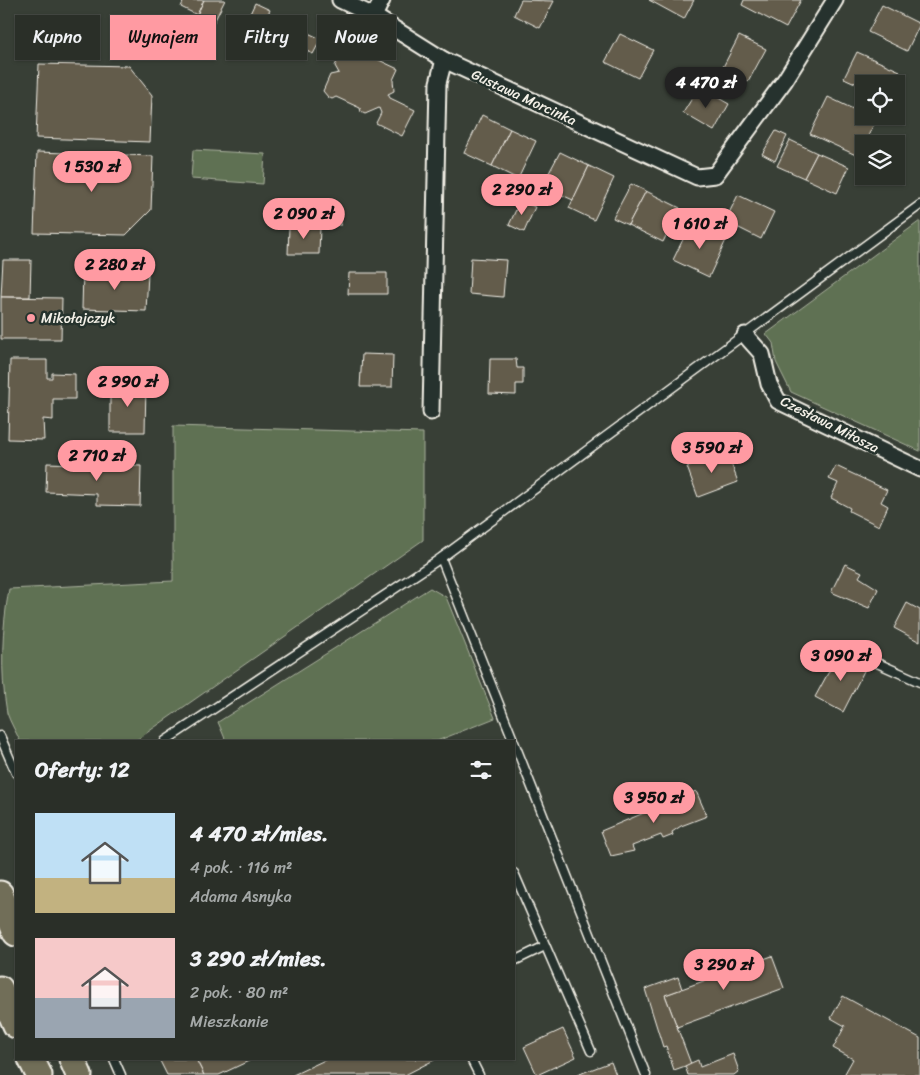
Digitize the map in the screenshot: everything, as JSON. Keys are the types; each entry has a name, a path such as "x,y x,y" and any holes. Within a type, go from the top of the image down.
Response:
{"main road":[{"path":"0,894 15,931"},
{"path":"0,989 15,1023"},
{"path":"32,1060 39,1075"},
{"path":"72,1060 79,1075"}],"street":[{"name":"Gustawa Morcinka","path":"340,0 372,15"},
{"path":"374,15 382,0"},
{"name":"Gustawa Morcinka","path":"396,30 444,60 697,177 715,175 784,80 835,0"},
{"path":"432,412 438,83 444,60"},
{"name":"Czesława Miłosza","path":"745,335 762,354 769,384 778,401 920,469"}],"lane":[{"path":"168,740 442,558 920,205"},
{"path":"442,558 514,740"},
{"path":"875,662 920,682"},
{"path":"0,736 15,771"},
{"path":"515,743 646,1075"},
{"path":"515,875 591,1051"},
{"path":"515,961 545,946"},
{"path":"114,1060 121,1075"},
{"path":"472,1060 479,1075"}],"green space":[{"path":"193,150 265,154 263,184 191,179"},
{"path":"920,221 920,451 791,392 776,362 773,343 766,334"},
{"path":"173,426 423,433 423,540 136,740 20,740 7,713 3,682 3,635 9,589 173,581"},
{"path":"430,588 446,597 495,718 440,740 226,740 218,722"}],"building":[{"path":"184,0 204,0 197,15 181,7"},
{"path":"204,0 225,0 216,18 216,15 197,15"},
{"path":"521,0 554,1 540,28 514,15"},
{"path":"649,0 694,0 684,19"},
{"path":"744,0 801,0 786,28 742,5"},
{"path":"255,3 270,10 268,14 270,15 249,15"},
{"path":"882,5 920,24 907,51 868,32"},
{"path":"308,33 317,37 317,46 313,54 307,51"},
{"path":"620,34 653,50 638,78 605,62"},
{"path":"739,36 766,49 748,82 722,69"},
{"path":"857,52 900,71 898,75 855,75 855,83 844,78"},
{"path":"338,60 379,60 398,69 393,80 394,91 388,94 390,98 415,110 402,136 376,123 381,113 379,108 365,114 361,112 360,108 336,97 332,99 328,97 323,91 330,75 339,73 335,66"},
{"path":"39,64 129,66 152,95 150,142 36,138"},
{"path":"699,87 729,104 714,131 683,113"},
{"path":"828,97 855,110 855,125 874,125 868,135 855,135 855,155 810,134"},
{"path":"482,115 510,129 492,166 464,153"},
{"path":"510,129 536,141 518,179 492,166"},
{"path":"776,131 787,136 775,161 762,154"},
{"path":"790,140 817,153 804,178 777,166"},
{"path":"37,152 153,156 151,210 126,235 34,233"},
{"path":"560,152 589,166 573,200 542,186"},
{"path":"817,153 849,167 837,193 804,178"},
{"path":"589,166 614,178 594,220 569,208"},
{"path":"631,184 646,191 628,225 613,218"},
{"path":"646,191 680,208 663,242 628,225"},
{"path":"738,195 774,212 761,239 725,221"},
{"path":"520,201 535,207 524,232 509,225"},
{"path":"321,212 341,213 341,225 321,225"},
{"path":"691,223 726,240 709,277 673,260"},
{"path":"289,227 320,227 319,254 288,254"},
{"path":"471,258 506,260 503,297 469,294"},
{"path":"3,260 31,260 30,297 1,297"},
{"path":"83,271 148,274 146,311 82,309"},
{"path":"349,273 387,273 387,294 348,294"},
{"name":"Mikołajczyk","path":"1,297 62,298 61,339 1,339"},
{"path":"362,354 393,355 392,387 360,387"},
{"path":"490,359 516,359 517,368 523,368 523,384 516,384 516,395 489,394"},
{"path":"10,360 47,360 47,378 52,378 52,373 75,374 75,399 53,399 53,420 43,419 44,440 8,439"},
{"path":"110,385 146,385 145,432 110,432"},
{"path":"727,452 738,482 698,497 687,467"},
{"path":"47,463 141,466 140,506 97,505 97,494 46,492"},
{"path":"836,466 887,490 881,502 888,506 879,526 849,511 850,508 831,498 838,483 829,479"},
{"path":"845,564 862,572 859,577 878,589 869,608 831,592"},
{"path":"907,603 920,610 920,642 894,628"},
{"path":"839,653 866,667 843,712 815,697"},
{"path":"696,791 707,816 681,826 672,832 673,835 663,839 661,835 632,846 634,851 611,856 601,831"},
{"path":"772,956 784,988 677,1027 665,995"},
{"path":"678,977 682,989 665,995 691,1064 674,1070 666,1046 663,1047 645,989"},
{"path":"843,996 920,1038 920,1075 844,1075 853,1059 833,1048 845,1026 831,1018"},
{"path":"563,1029 576,1057 537,1075 524,1047"},
{"path":"733,1054 739,1071 734,1075 688,1075 685,1066 691,1063 698,1060 700,1067"},
{"path":"160,1060 196,1060 204,1075 167,1075"},
{"path":"196,1060 251,1060 219,1075 204,1075"},
{"path":"325,1060 434,1060 405,1075 293,1075"},
{"path":"611,1062 616,1075 577,1075"}],"place":[{"name":"Mikołajczyk","path":"31,318"}]}
